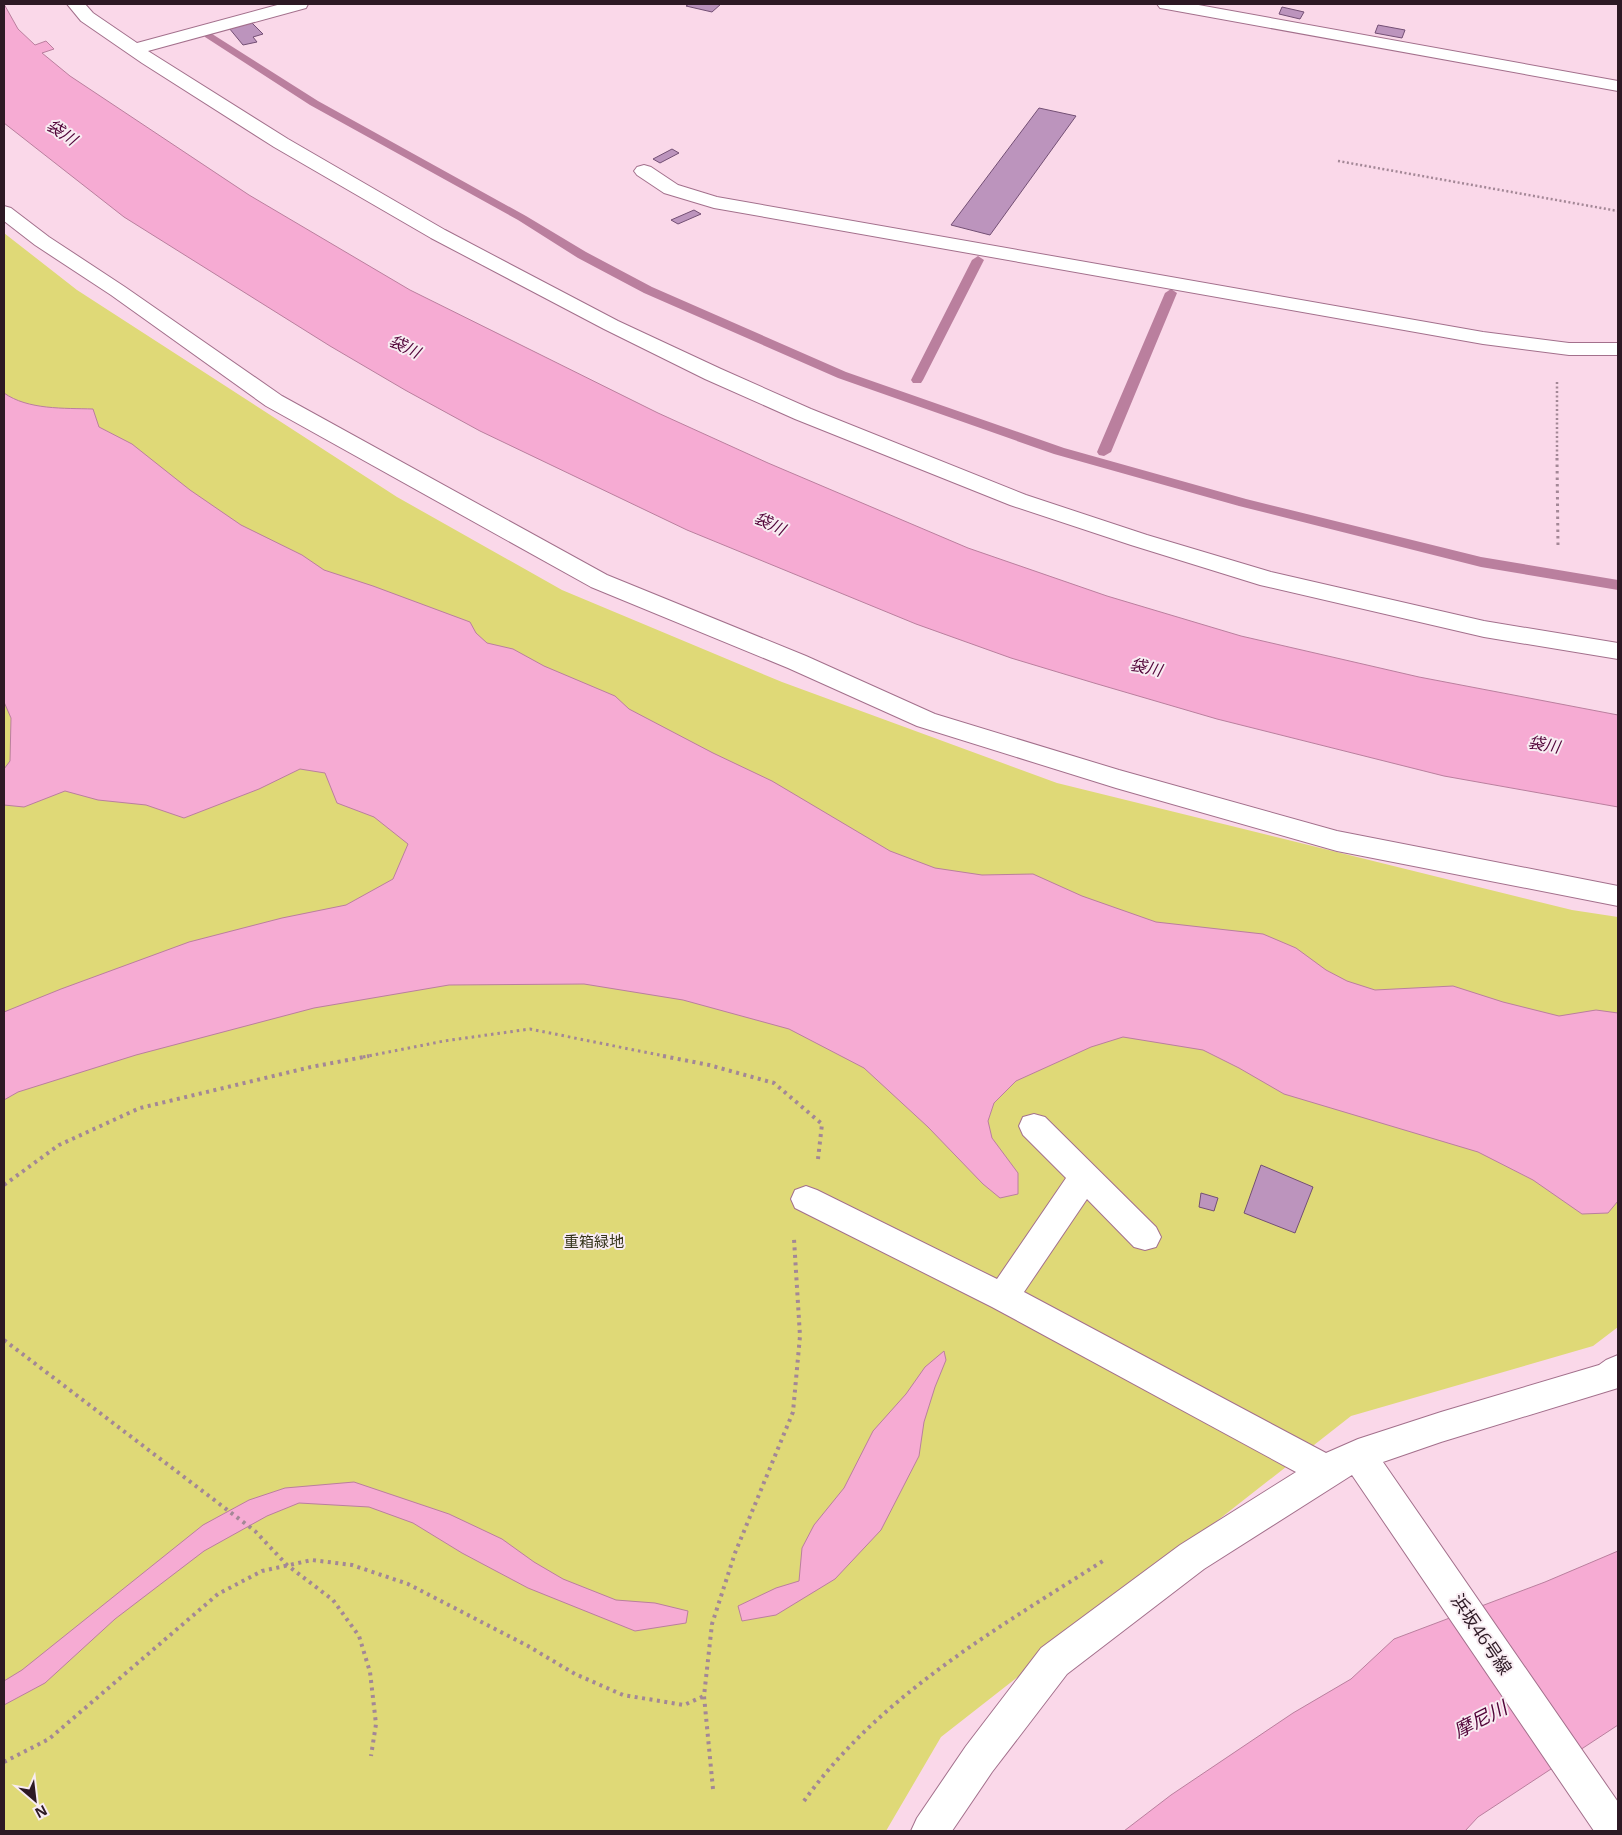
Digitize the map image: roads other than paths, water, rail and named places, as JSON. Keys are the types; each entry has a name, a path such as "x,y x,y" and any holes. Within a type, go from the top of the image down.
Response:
{"street":[{"path":"76,4 87,17 135,48 148,59 281,143 438,234 610,325 803,414 1018,500 1139,540 1268,578 1484,629 1618,651"},
{"path":"135,48 300,4"},
{"path":"1166,4 1618,86"},
{"path":"644,171 671,189 714,202 1483,338 1569,350 1618,349"},
{"path":"4,212 42,241 118,290 274,401 599,581 797,662 926,720 1116,779 1337,842 1618,896"},
{"path":"1034,1126 1145,1237"},
{"path":"1003,1297 1085,1176"},
{"path":"806,1199 1003,1297 1328,1472"},
{"path":"930,1831 979,1759 1054,1662 1192,1557 1358,1455 1441,1427 1609,1376 1618,1370"},
{"name":"浜坂46号線","path":"1358,1455 1616,1831"}],"water":[{"name":"袋川","path":"4,4 18,29 35,45 46,41 54,49 42,53 70,76 249,195 410,290 658,413 768,463 968,548 1107,596 1241,636 1419,677 1618,715 1618,807 1444,776 1217,719 1011,658 916,624 687,530 480,431 330,346 124,217 4,123"},
{"path":"4,393 24,403 35,405 93,409 99,427 132,444 190,490 241,525 302,555 324,570 470,622 476,633 487,643 513,649 544,666 615,696 629,709 713,753 772,781 890,851 935,868 982,875 1033,874 1082,896 1156,922 1263,934 1296,948 1326,970 1347,981 1375,990 1453,986 1503,1002 1559,1016 1596,1010 1618,1013 1618,1201 1608,1213 1582,1214 1533,1180 1478,1152 1284,1094 1203,1050 1123,1037 1091,1047 1016,1081 994,1103 988,1121 992,1138 1018,1173 1018,1194 1000,1198 983,1184 928,1127 864,1068 789,1029 683,1000 584,984 449,985 314,1008 136,1055 18,1092 4,1100 4,1012 189,942 282,918 346,905 393,879 408,844 374,817 337,803 325,773 300,769 259,789 184,818 146,805 98,800 65,791 24,807 4,805 4,769 10,761 11,718 4,702"},
{"path":"944,1351 946,1360 924,1422 919,1456 881,1530 835,1579 776,1615 742,1621 738,1606 776,1588 799,1581 802,1548 814,1525 844,1488 873,1431 906,1394 925,1367"},
{"path":"354,1482 449,1514 502,1539 534,1562 563,1579 616,1600 655,1603 688,1611 686,1623 635,1631 528,1588 462,1553 413,1523 369,1507 299,1503 267,1516 204,1551 115,1619 45,1683 4,1705 4,1681 22,1670 203,1525 249,1500 285,1488"},
{"name":"摩尼川","path":"1618,1551 1618,1725 1478,1817 1465,1831 1124,1831 1171,1795 1293,1713 1351,1679 1394,1639 1545,1582"}],"waterway":[{"path":"209,35 314,103 522,218 582,255 648,290 842,375 1059,451 1244,503 1481,562 1618,585"},
{"path":"917,380 978,260"},
{"path":"1104,452 1171,293"}],"park label":[{"name":"重箱緑地","path":"594,1241"}]}
